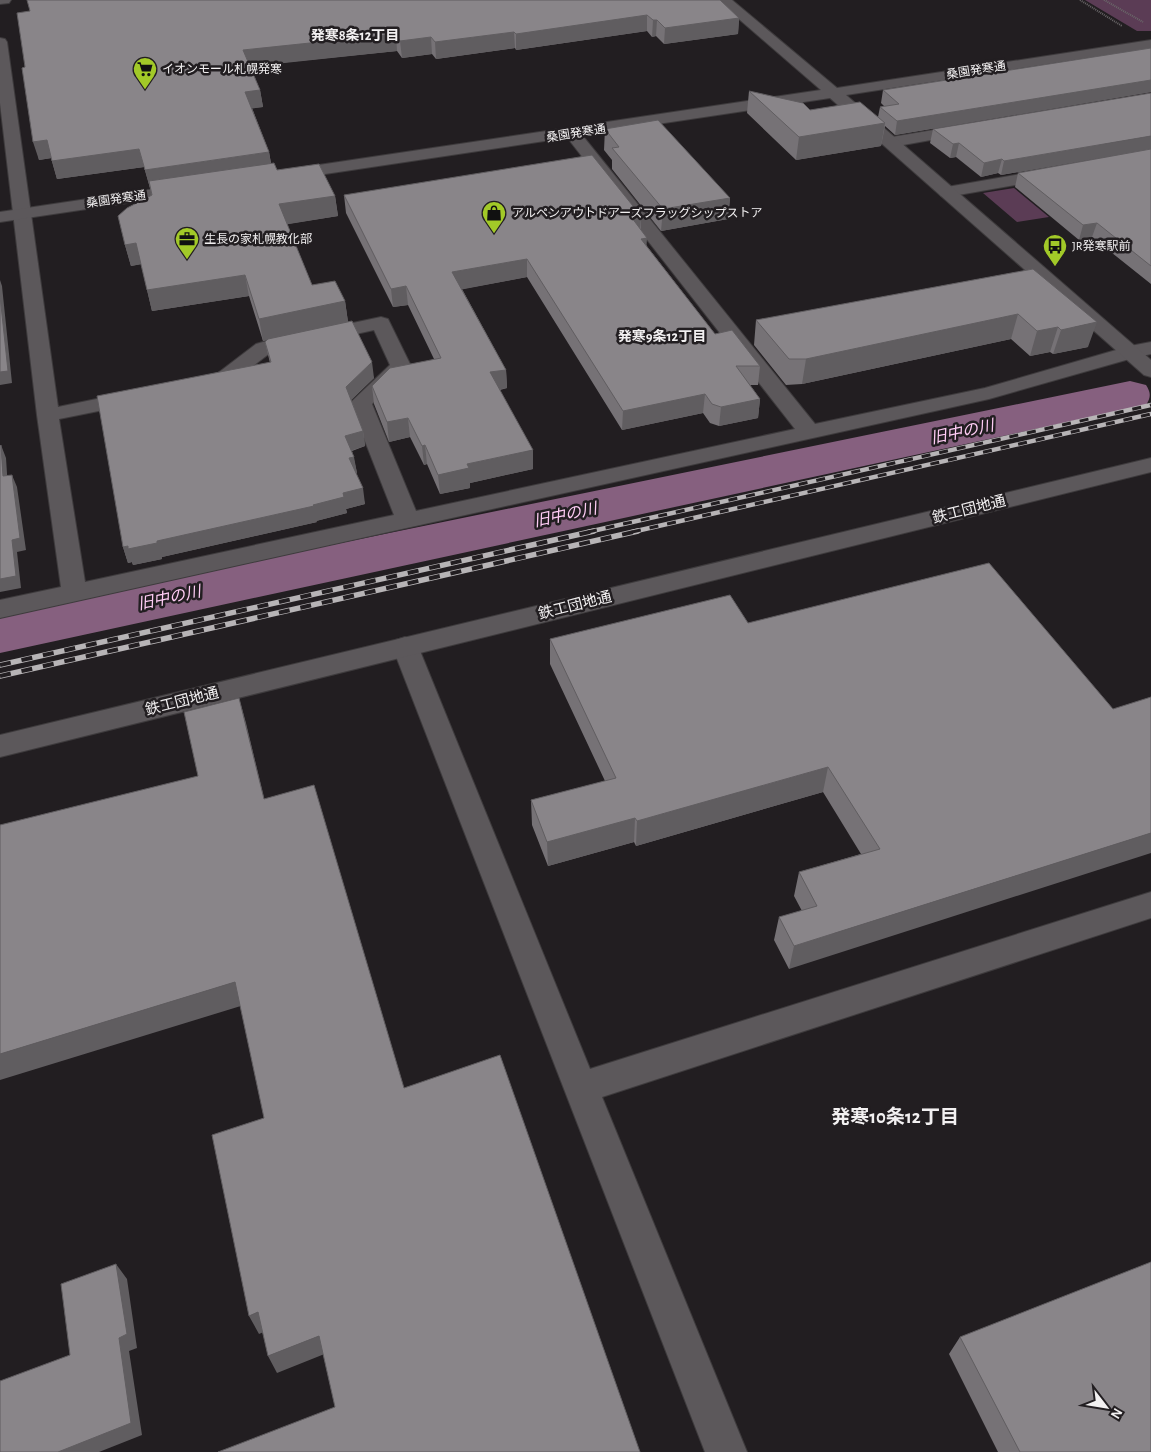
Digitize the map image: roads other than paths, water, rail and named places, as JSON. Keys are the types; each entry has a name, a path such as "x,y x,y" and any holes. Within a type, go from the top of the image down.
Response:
{"street":[{"path":"724,0 892,142 947,192 1140,350 1151,371"},
{"path":"0,42 24,214 48,415 74,593"},
{"name":"桑園発寒通","path":"271,177 1150,45"},
{"path":"892,142 989,126"},
{"path":"572,133 810,433"},
{"path":"947,192 1066,171"},
{"name":"桑園発寒通","path":"0,217 204,187"},
{"path":"178,388 225,378 263,348 381,323 401,366 361,403 408,520"},
{"path":"0,609 989,393 1140,350"},
{"path":"48,415 150,394"},
{"name":"鉄工団地通","path":"0,746 1151,465"},
{"path":"405,646 726,1452"},
{"path":"581,1088 1151,905"}],"waterway":[{"name":"旧中の川","path":"0,633 1130,395"}],"railway":[{"path":"588,532 1151,405"},
{"path":"632,532 1151,414"},
{"path":"0,665 594,531"},
{"path":"0,676 638,531"}],"place":[{"name":"イオンモール札幌発寒","path":"145,90"},
{"name":"アルペンアウトドアーズフラッグシップストア","path":"494,234"},
{"name":"生長の家札幌教化部","path":"187,260"},
{"name":"JR発寒駅前","path":"1055,267"}],"district":[{"name":"発寒8条12丁目","path":"355,35"},
{"name":"発寒9条12丁目","path":"662,336"},
{"name":"発寒10条12丁目","path":"895,1116"}]}
